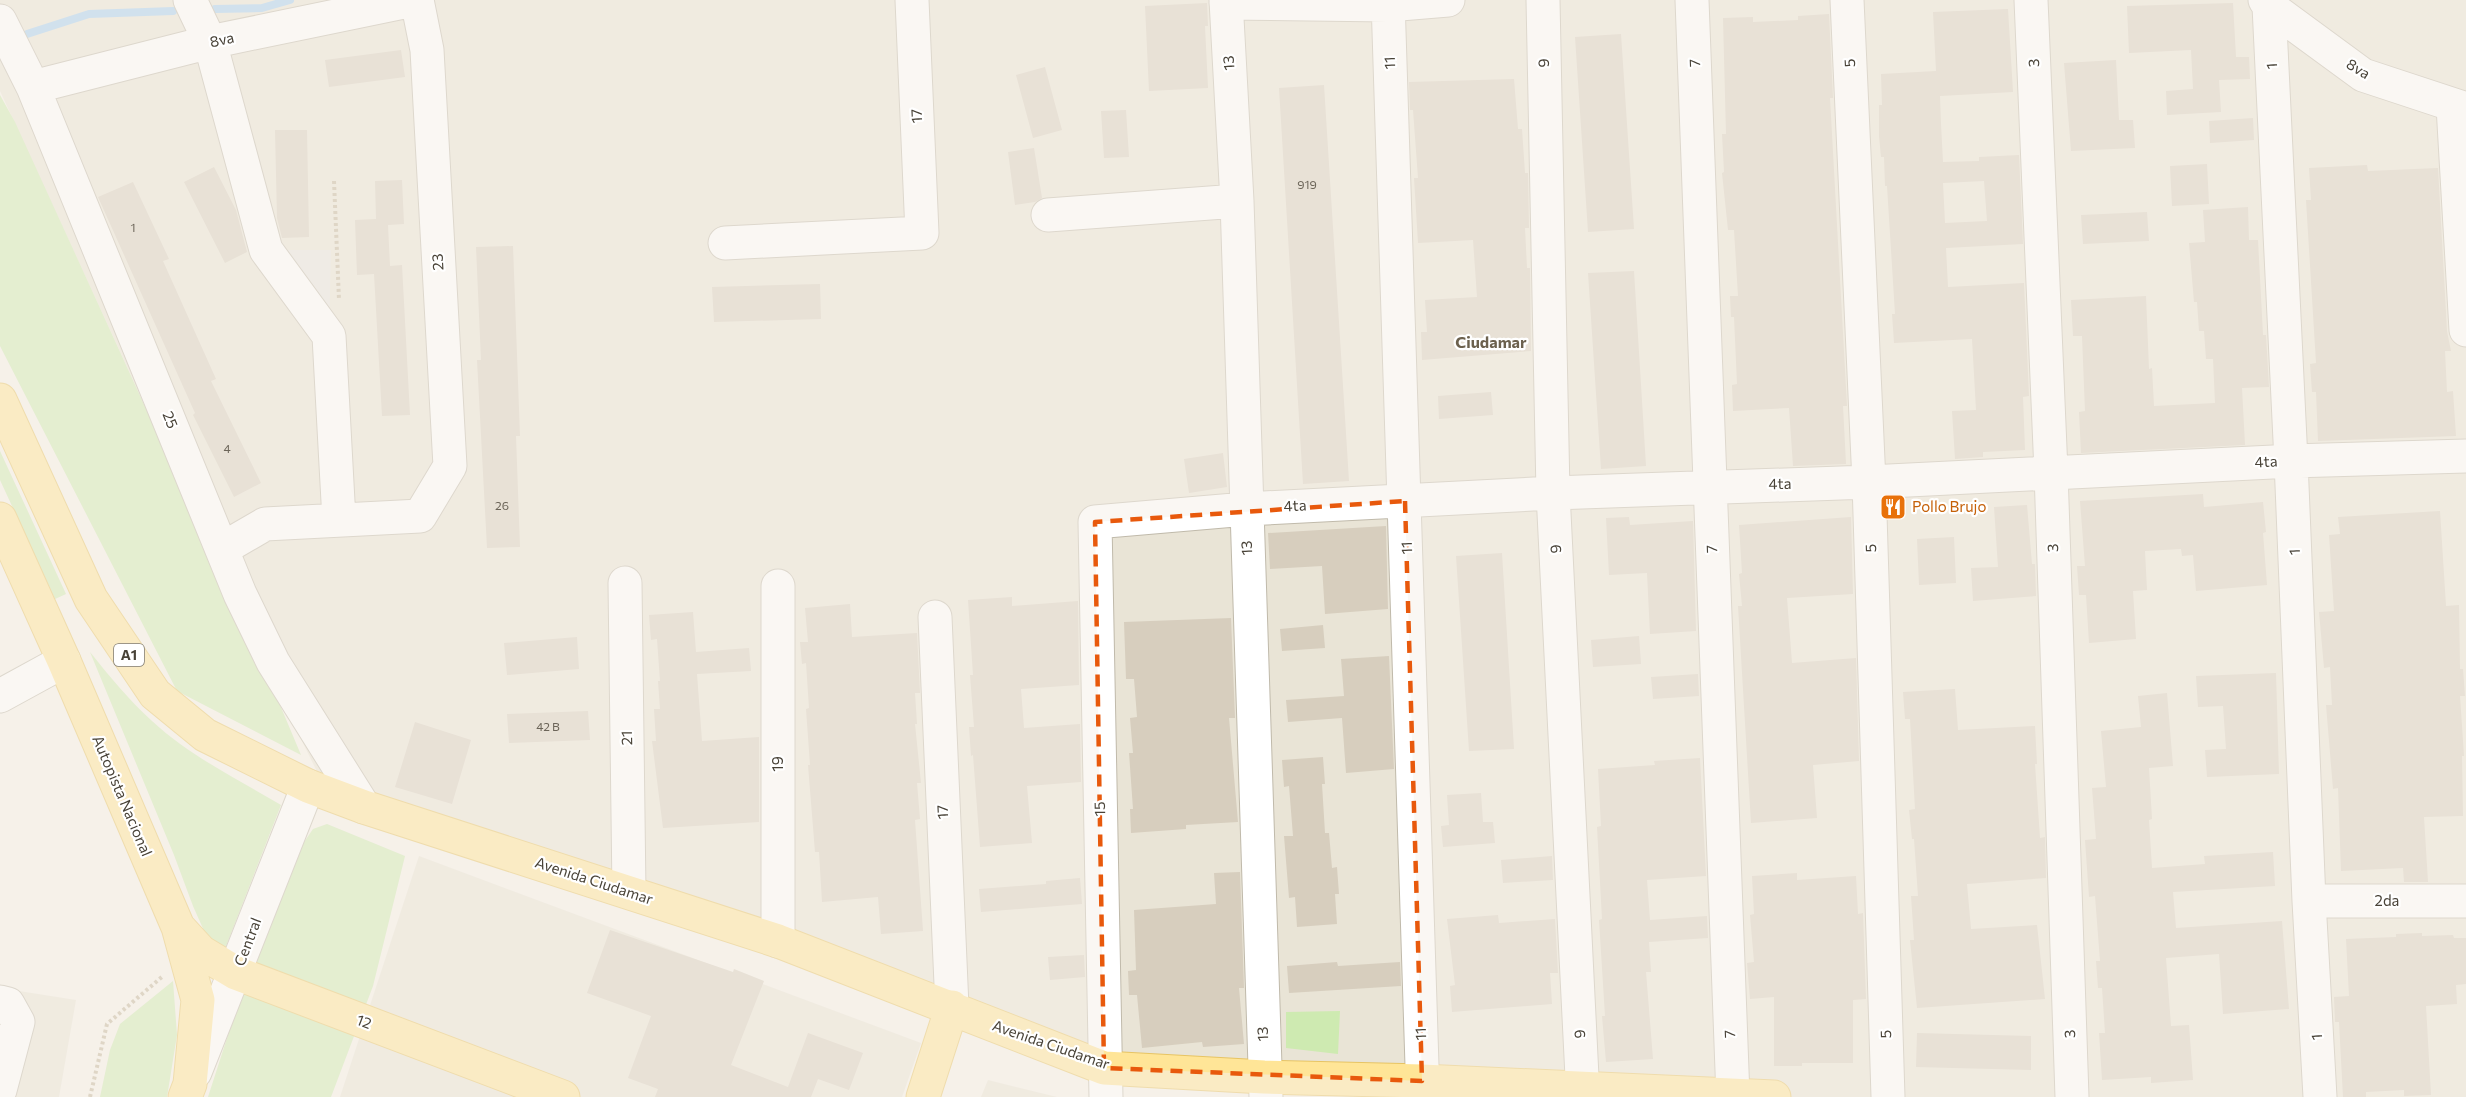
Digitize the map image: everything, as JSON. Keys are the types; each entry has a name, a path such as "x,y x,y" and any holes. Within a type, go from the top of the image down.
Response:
{"main road":[{"name":"A1","path":"0,400 92,599 155,694 205,735 308,786 364,807"},
{"name":"Autopista Nacional","path":"0,519 64,661 178,927 198,1000 188,1090"},
{"name":"Avenida Ciudamar","path":"364,807 777,941 952,1007 1105,1082 1774,1097"},
{"name":"12","path":"178,927 201,952 236,973 563,1097"},
{"path":"923,1097 952,1007"}],"street":[{"path":"190,0 210,42 266,250 329,336 339,520 265,524 222,549"},
{"name":"8va","path":"33,87 210,42 415,0"},
{"name":"23","path":"339,520 420,516 450,466 427,50 415,0"},
{"name":"17","path":"725,243 922,233 912,0"},
{"path":"1226,2 1448,0"},
{"name":"9","path":"1543,0 1553,493 1583,1093"},
{"name":"7","path":"1692,0 1733,1097"},
{"name":"5","path":"1847,0 1869,482 1888,1097"},
{"name":"3","path":"2031,0 2051,472 2072,1097"},
{"name":"13","path":"1226,2 1237,201 1265,1087"},
{"name":"11","path":"1388,2 1422,1089"},
{"name":"8va","path":"2267,3 2364,75 2460,107"},
{"name":"1","path":"2267,3 2291,461 2309,901 2320,1097"},
{"name":"25","path":"0,21 33,87 240,594 273,662 364,807"},
{"path":"2460,107 2466,330"},
{"path":"1048,215 1237,201"},
{"name":"4ta","path":"1095,522 1246,508 1553,493 1869,482 2291,461 2466,456"},
{"name":"15","path":"1095,522 1105,1082"},
{"name":"21","path":"625,583 630,892"},
{"name":"19","path":"777,941 778,586"},
{"name":"17","path":"934,616 952,1007"},
{"path":"0,696 64,661"},
{"name":"Central","path":"188,1090 308,786"},
{"name":"2da","path":"2309,901 2466,901"},
{"path":"0,1002 8,1004 18,1022 0,1090"}],"path":[{"path":"90,1097 107,1024 135,998 186,958"}],"highlighted area":[{"path":"1405,501 1422,1081 1104,1068 1095,522"}],"shaded area":[{"path":"0,0 2466,0 2466,1097 1774,1097 1104,1068 329,796 219,572 0,91"},
{"path":"266,250 331,250 329,336"},
{"path":"419,856 921,1043 902,1097 340,1097"},
{"path":"0,988 76,1000 59,1097 0,1097"},
{"path":"988,1080 1057,1097 981,1097"}],"green space":[{"path":"0,95 15,122 264,667 301,755 177,691 0,346"},
{"path":"0,451 66,594 55,599 0,480"},
{"path":"90,652 128,697 167,734 214,766 281,805 223,954 205,933 193,906"},
{"path":"327,824 405,856 373,986 331,1097 208,1097 229,1032 296,854 313,829"},
{"path":"173,981 177,1035 167,1097 100,1097 110,1050 120,1024"},
{"path":"1340,1011 1338,1054 1286,1048 1286,1012"}],"building":[{"path":"1207,3 1208,26 1205,26 1208,88 1149,91 1145,6"},
{"path":"2233,3 2236,57 2249,57 2250,79 2219,80 2221,112 2167,115 2166,91 2193,89 2191,50 2129,53 2127,6"},
{"path":"2008,9 2013,92 1940,96 1943,162 1979,161 1979,157 2019,155 2023,244 1946,248 1948,287 2024,283 2029,396 2023,397 2025,450 1983,452 1983,457 1955,459 1952,411 1976,410 1972,339 1894,343 1892,314 1895,314 1887,186 1885,186 1884,157 1881,157 1879,136 1879,105 1882,105 1881,74 1936,71 1933,12","holes":["1984,181 1987,221 1945,223 1943,183"]},
{"path":"1829,14 1833,98 1830,98 1847,406 1843,406 1846,464 1793,466 1789,408 1733,411 1732,385 1737,384 1734,317 1731,317 1730,296 1738,296 1734,230 1728,230 1722,173 1724,172 1722,134 1726,134 1723,18 1753,17 1753,22 1798,20 1798,16"},
{"path":"1621,34 1634,229 1588,232 1575,37"},
{"path":"401,50 405,77 329,87 325,60"},
{"path":"2116,60 2119,120 2133,120 2135,148 2071,151 2064,63"},
{"path":"1045,67 1062,130 1033,138 1016,75"},
{"path":"1514,79 1518,129 1522,129 1525,173 1528,173 1529,228 1525,228 1527,268 1530,268 1531,351 1422,360 1421,332 1427,332 1425,300 1477,297 1473,240 1418,243 1414,178 1418,178 1409,82"},
{"path":"1324,85 1349,481 1303,484 1279,88"},
{"path":"1126,110 1129,157 1104,158 1101,111"},
{"path":"2253,118 2254,140 2210,143 2209,121"},
{"path":"275,130 307,130 309,237 282,238 277,218"},
{"path":"1034,148 1042,198 1035,202 1015,205 1008,152"},
{"path":"2207,164 2209,204 2172,206 2170,166"},
{"path":"2367,165 2368,171 2438,168 2447,331 2451,351 2445,351 2447,392 2453,391 2456,436 2318,441 2316,392 2312,392 2310,364 2316,363 2306,200 2311,200 2309,168"},
{"path":"214,167 236,210 247,252 225,263 184,182"},
{"path":"402,180 404,224 388,225 390,266 402,265 410,415 382,416 374,274 357,275 355,220 376,219 375,181"},
{"path":"133,182 169,259 163,261 216,379 211,381 261,483 234,497 193,415 195,413 98,197"},
{"path":"2248,207 2249,240 2258,240 2263,335 2266,335 2269,387 2242,388 2245,445 2081,453 2079,412 2085,411 2082,336 2073,336 2071,300 2146,296 2149,369 2152,368 2154,406 2215,403 2213,359 2206,359 2204,331 2199,331 2189,243 2205,242 2203,210"},
{"path":"2147,212 2149,241 2083,244 2081,215"},
{"path":"513,246 520,436 516,436 520,547 487,548 477,360 481,360 476,247"},
{"path":"1634,271 1646,466 1601,469 1588,273"},
{"path":"820,284 821,319 714,322 712,287"},
{"path":"1491,392 1493,415 1439,419 1438,396"},
{"path":"1223,453 1227,487 1189,493 1184,459"},
{"path":"2203,494 2204,507 2263,502 2267,585 2196,591 2193,555 2182,556 2181,549 2145,551 2147,590 2133,591 2136,639 2089,643 2086,595 2079,595 2077,566 2085,566 2080,501"},
{"path":"2027,505 2032,564 2035,564 2036,596 1973,601 1971,568 1998,567 1994,507"},
{"path":"2440,511 2446,606 2459,605 2460,669 2463,669 2465,696 2460,696 2464,756 2462,756 2463,816 2424,817 2428,882 2404,882 2403,868 2341,871 2338,788 2333,789 2326,705 2332,705 2330,667 2324,668 2319,612 2334,611 2329,535 2340,534 2338,517"},
{"path":"1629,517 1630,525 1693,521 1696,631 1650,634 1647,573 1609,575 1606,518"},
{"path":"1851,517 1853,594 1787,598 1792,663 1856,658 1859,761 1813,765 1817,818 1751,823 1738,606 1742,606 1739,574 1742,573 1739,525"},
{"path":"1386,526 1388,609 1325,614 1322,566 1270,569 1268,533"},
{"path":"1954,537 1956,583 1919,585 1917,539"},
{"path":"1502,553 1514,749 1469,751 1456,556"},
{"path":"1012,597 1012,606 1078,601 1079,685 1021,689 1024,728 1080,724 1081,782 1027,786 1032,843 980,847 969,727 974,727 968,600"},
{"path":"850,604 852,637 917,633 920,693 915,693 917,724 915,724 921,783 917,783 920,819 915,820 923,931 881,934 878,897 822,902 819,852 815,852 808,765 810,765 806,709 809,708 806,663 802,664 800,642 808,642 805,608"},
{"path":"693,612 696,652 749,648 751,671 697,674 702,741 759,737 759,822 663,828 652,741 656,741 654,709 660,709 658,681 660,681 657,639 651,640 649,615"},
{"path":"1231,618 1235,718 1229,718 1238,822 1186,825 1186,829 1131,833 1130,809 1133,809 1129,753 1133,753 1130,718 1137,717 1134,679 1126,679 1124,622"},
{"path":"1323,625 1325,648 1282,651 1280,629"},
{"path":"1639,636 1641,664 1593,667 1591,640"},
{"path":"577,637 579,669 507,675 504,643"},
{"path":"1389,656 1394,769 1346,773 1342,718 1288,722 1286,700 1344,696 1341,659"},
{"path":"2276,673 2279,774 2207,777 2205,750 2226,749 2223,706 2198,707 2196,676"},
{"path":"1698,674 1699,696 1653,699 1651,677"},
{"path":"1955,689 1958,730 2035,726 2040,838 2045,837 2046,878 1967,884 1971,929 2037,925 2045,999 1917,1008 1910,940 1914,940 1911,896 1918,896 1914,839 1912,839 1909,810 1915,809 1910,719 1905,719 1903,692"},
{"path":"2167,693 2173,766 2149,768 2152,868 2205,864 2204,856 2273,852 2275,886 2173,892 2176,928 2282,921 2289,1009 2223,1014 2219,954 2166,958 2171,1026 2189,1025 2193,1080 2151,1083 2151,1077 2102,1080 2099,1033 2105,1033 2102,988 2098,988 2096,961 2100,961 2095,896 2089,897 2085,840 2096,839 2092,788 2106,787 2101,731 2141,727 2138,696"},
{"path":"588,711 590,740 509,743 507,714"},
{"path":"415,722 471,740 452,804 395,787"},
{"path":"1323,757 1325,833 1329,833 1332,868 1337,867 1339,894 1335,894 1337,924 1297,927 1295,897 1289,898 1284,836 1293,836 1289,786 1284,787 1282,760"},
{"path":"1700,758 1706,876 1647,880 1650,920 1707,916 1708,938 1649,942 1651,972 1646,972 1653,1059 1606,1062 1599,920 1602,919 1597,827 1601,826 1598,769 1655,765 1654,761"},
{"path":"1481,793 1483,822 1493,822 1495,843 1443,847 1441,826 1449,825 1447,795"},
{"path":"1552,856 1553,880 1503,883 1501,860"},
{"path":"1240,872 1244,988 1239,988 1244,1044 1203,1047 1202,1042 1142,1048 1137,995 1129,995 1128,971 1136,970 1134,910 1216,904 1214,873"},
{"path":"1797,873 1797,880 1856,876 1858,914 1863,913 1866,999 1853,1000 1853,1063 1802,1063 1802,1066 1774,1066 1774,997 1750,999 1747,963 1754,962 1750,915 1754,914 1752,876"},
{"path":"1080,878 1082,904 981,912 979,889 1046,884 1046,881"},
{"path":"1498,915 1499,923 1555,919 1558,973 1550,973 1552,1004 1452,1012 1450,986 1455,985 1447,919"},
{"path":"610,930 733,972 734,969 764,981 731,1065 788,1087 808,1033 863,1053 849,1090 818,1079 811,1097 655,1097 658,1089 628,1078 651,1016 587,993"},
{"path":"2422,933 2422,936 2453,935 2454,938 2466,938 2466,984 2456,985 2457,1004 2426,1006 2431,1095 2404,1096 2404,1090 2366,1092 2366,1097 2343,1097 2339,1022 2335,1022 2334,997 2349,996 2346,939 2396,937 2396,934"},
{"path":"1084,955 1085,977 1050,980 1048,957"},
{"path":"1337,962 1338,966 1400,962 1401,986 1289,993 1287,966"},
{"path":"1917,1033 2031,1036 2031,1070 1916,1067"}],"waterway":[{"path":"215,9 262,8 290,0"},
{"path":"27,34 89,14 173,11"}],"place":[{"name":"Pollo Brujo","path":"1893,507"}],"district":[{"name":"Ciudamar","path":"1491,342"}]}
